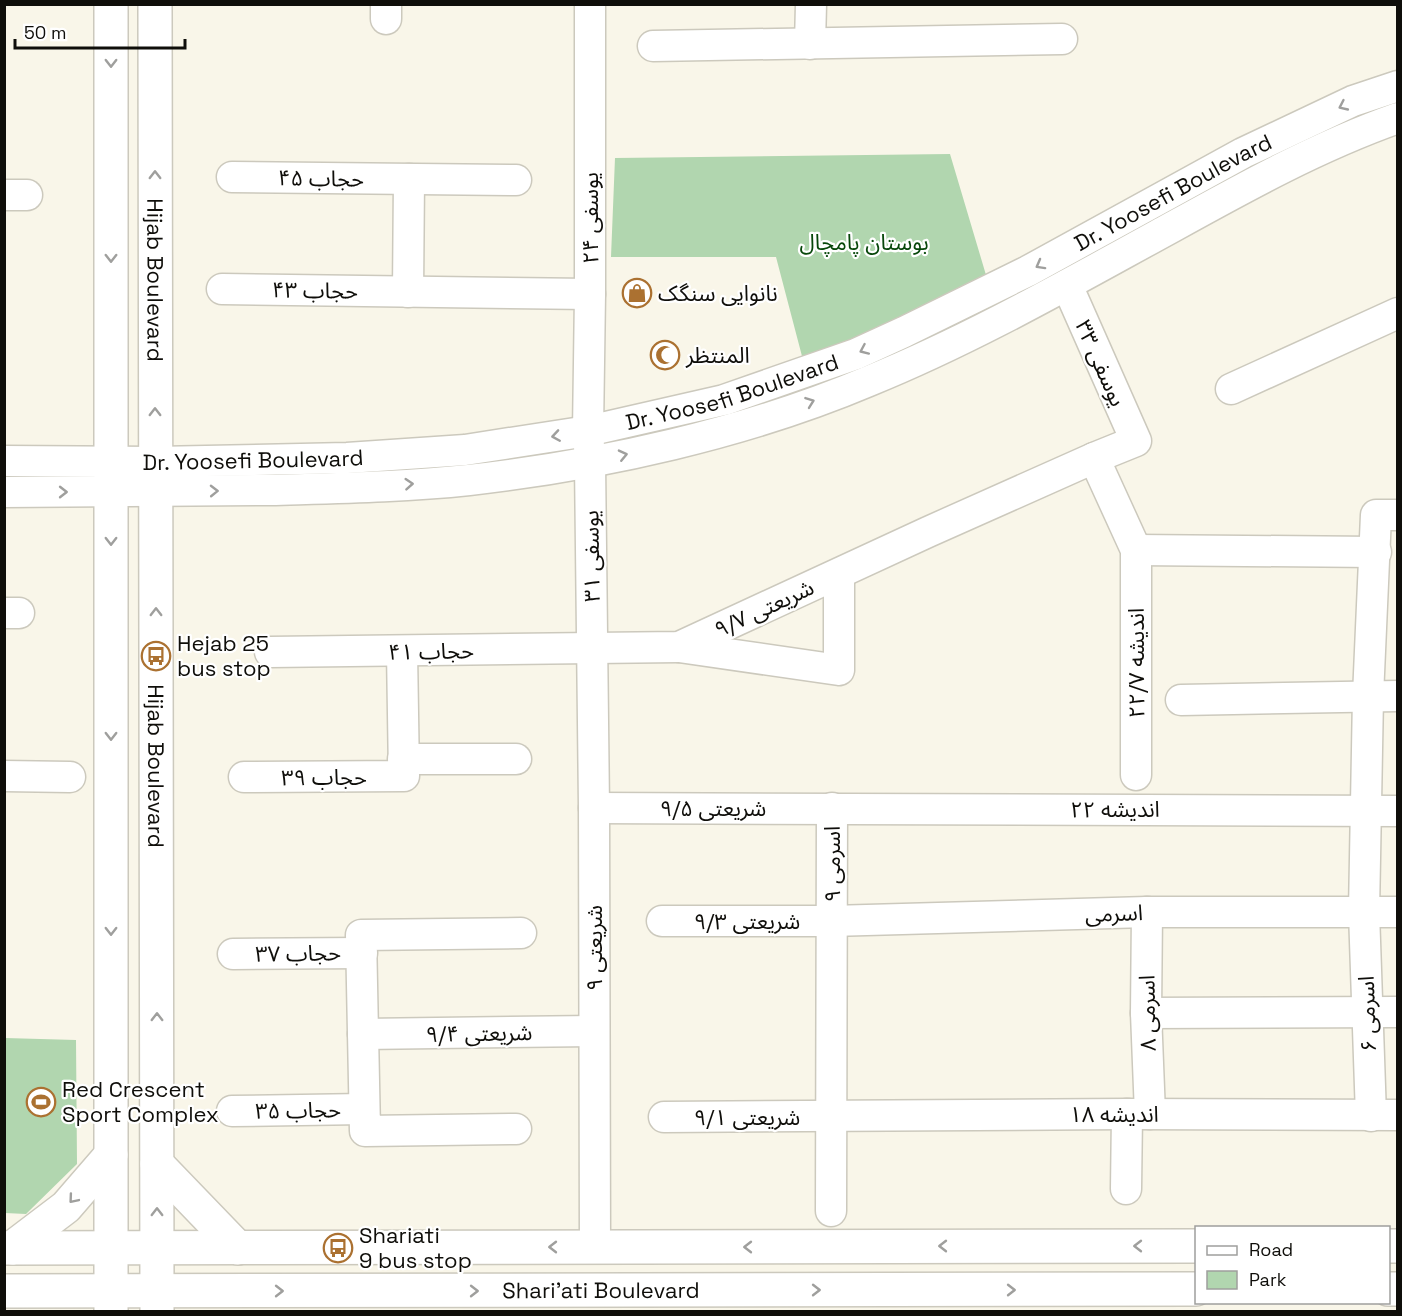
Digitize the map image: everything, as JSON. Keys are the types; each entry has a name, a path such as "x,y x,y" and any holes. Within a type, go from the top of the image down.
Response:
{"main road":[{"name":"Hijab Boulevard","path":"111,4 111,1301"},
{"name":"Hijab Boulevard","path":"155,4 157,1301"},
{"path":"8,1248 66,1207 111,1155"},
{"path":"157,1164 238,1248"},
{"name":"Shari'ati Boulevard","path":"8,1248 1195,1246"},
{"name":"Shari'ati Boulevard","path":"4,1291 54,1301 228,1301 1195,1289"}],"street":[{"name":"یوسفی ۲۴","path":"590,4 588,431 590,462"},
{"path":"810,44 811,4"},
{"path":"653,46 1062,39"},
{"name":"Dr. Yoosefi Boulevard","path":"156,477 347,458 465,450 588,431 724,400 856,354 1028,271 1243,153 1353,102 1398,86"},
{"name":"Dr. Yoosefi Boulevard","path":"4,492 111,477 156,477 349,488 469,480 590,462 733,430 867,382 956,342 1257,181 1365,130 1398,118"},
{"name":"حجاب ۴۵","path":"232,177 516,180"},
{"path":"408,292 409,179"},
{"name":"یوسفی ۳۳","path":"1066,285 1136,441"},
{"name":"حجاب ۴۳","path":"222,289 590,294"},
{"path":"1231,389 1398,313"},
{"name":"شریعتی ۹/۷","path":"593,649 679,647 928,532 1136,441"},
{"path":"1094,458 1136,550 1376,552"},
{"name":"Dr. Yoosefi Boulevard","path":"4,461 111,477"},
{"name":"یوسفی ۳۱","path":"590,462 593,649"},
{"name":"اسرمی ۶","path":"1384,1115 1367,1012 1364,912 1368,696 1376,552 1387,515"},
{"name":"اندیشه ۲۲/۷","path":"1136,550 1136,775"},
{"path":"679,647 839,670 839,574"},
{"name":"حجاب ۴۱","path":"270,652 593,649"},
{"name":"شریعتی ۹","path":"593,649 595,1247"},
{"path":"402,651 404,768"},
{"path":"1181,700 1398,696"},
{"name":"حجاب ۳۹","path":"244,777 516,759"},
{"path":"4,776 70,777"},
{"name":"شریعتی ۹/۵","path":"594,808 832,808"},
{"name":"اندیشه ۲۲","path":"832,808 1398,811"},
{"name":"اسرمی ۹","path":"831,1211 832,808"},
{"name":"اسرمی","path":"831,921 1147,912 1398,912"},
{"name":"اسرمی ۸","path":"1126,1189 1139,1114 1146,1012 1147,912"},
{"name":"شریعتی ۹/۳","path":"662,921 831,921"},
{"path":"516,1129 365,1131 362,935 521,933"},
{"name":"حجاب ۳۷","path":"233,954 362,953"},
{"path":"1146,1012 1398,1012"},
{"name":"شریعتی ۹/۴","path":"363,1034 594,1031"},
{"name":"حجاب ۳۵","path":"232,1111 364,1109"},
{"name":"اندیشه ۱۸","path":"830,1116 1384,1115"},
{"name":"شریعتی ۹/۱","path":"664,1117 830,1116"}],"green space":[{"name":"بوستان پامچال","path":"950,154 986,275 890,326 803,360 776,257 611,257 615,158"},
{"name":"Red Crescent Sport Complex","path":"5,1038 76,1040 77,1164 26,1214 5,1213"}],"place":[{"name":"نانوایی سنگک","path":"637,293"},
{"name":"المنتظر","path":"665,355"},
{"name":"Hejab 25 bus stop","path":"156,656"},
{"name":"Red Crescent Sport Complex","path":"41,1102"},
{"name":"Shariati 9 bus stop","path":"338,1248"}]}
